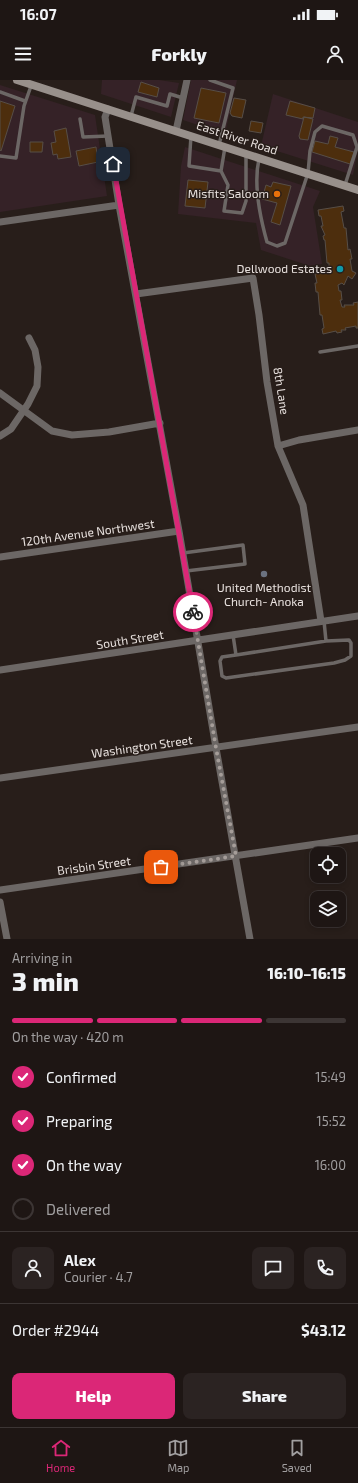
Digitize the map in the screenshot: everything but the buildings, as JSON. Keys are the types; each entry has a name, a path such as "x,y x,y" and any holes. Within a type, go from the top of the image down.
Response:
{"main road":[{"name":"East River Road","path":"17,80 358,190"}],"street":[{"path":"176,131 187,80"},
{"path":"108,109 105,117 119,204 160,423 250,939"},
{"path":"0,222 119,204"},
{"name":"8th Lane","path":"136,294 253,278 267,382 278,446 303,505 322,621"},
{"path":"0,436 11,429 38,386 38,367 35,350 29,338"},
{"path":"0,393 52,431 72,435 109,432 160,423"},
{"path":"278,446 299,440 358,430"},
{"name":"120th Avenue Northwest","path":"0,557 179,531"},
{"name":"South Street","path":"0,670 358,616"},
{"name":"Washington Street","path":"0,778 358,727"},
{"name":"Brisbin Street","path":"0,890 358,838"},
{"path":"0,902 7,939"}],"lane":[{"path":"210,80 233,88 222,146 221,171 228,185 224,211 242,213 246,201 246,153"},
{"path":"0,156 16,158 25,101 32,85"},
{"path":"0,92 25,101"},
{"path":"131,116 136,97 167,106 170,94 183,98"},
{"path":"80,119 83,137 108,136"},
{"path":"259,158 257,167 258,193 263,228 267,242 277,246 285,243 308,173 310,151 315,132 322,126 353,135 356,147 345,186"},
{"path":"191,136 189,166 221,171"},
{"path":"320,352 358,346"},
{"path":"183,553 243,545 246,564 186,571"},
{"path":"322,621 326,641"},
{"path":"233,635 236,655"},
{"path":"349,640 352,643 351,656 345,660 334,663 226,678 222,676 220,661 222,657 326,641 349,640"}],"shaded area":[{"path":"102,80 159,80 179,83 171,117 101,94"},
{"path":"191,80 237,80 225,134 183,120"},
{"path":"0,85 95,115 107,196 0,212"},
{"path":"273,94 358,122 358,149 353,175 261,146"},
{"path":"185,147 320,191 313,207 322,264 310,266 261,250 256,223 178,214 181,166"}],"way so far":[{"path":"161,867 236,856 193,612"}],"place":[{"name":"Misfits Saloom","path":"277,194"},
{"name":"Dellwood Estates","path":"340,269"},
{"name":"United Methodist Church- Anoka","path":"264,574"}],"route":[{"path":"113,164 193,612"}]}
